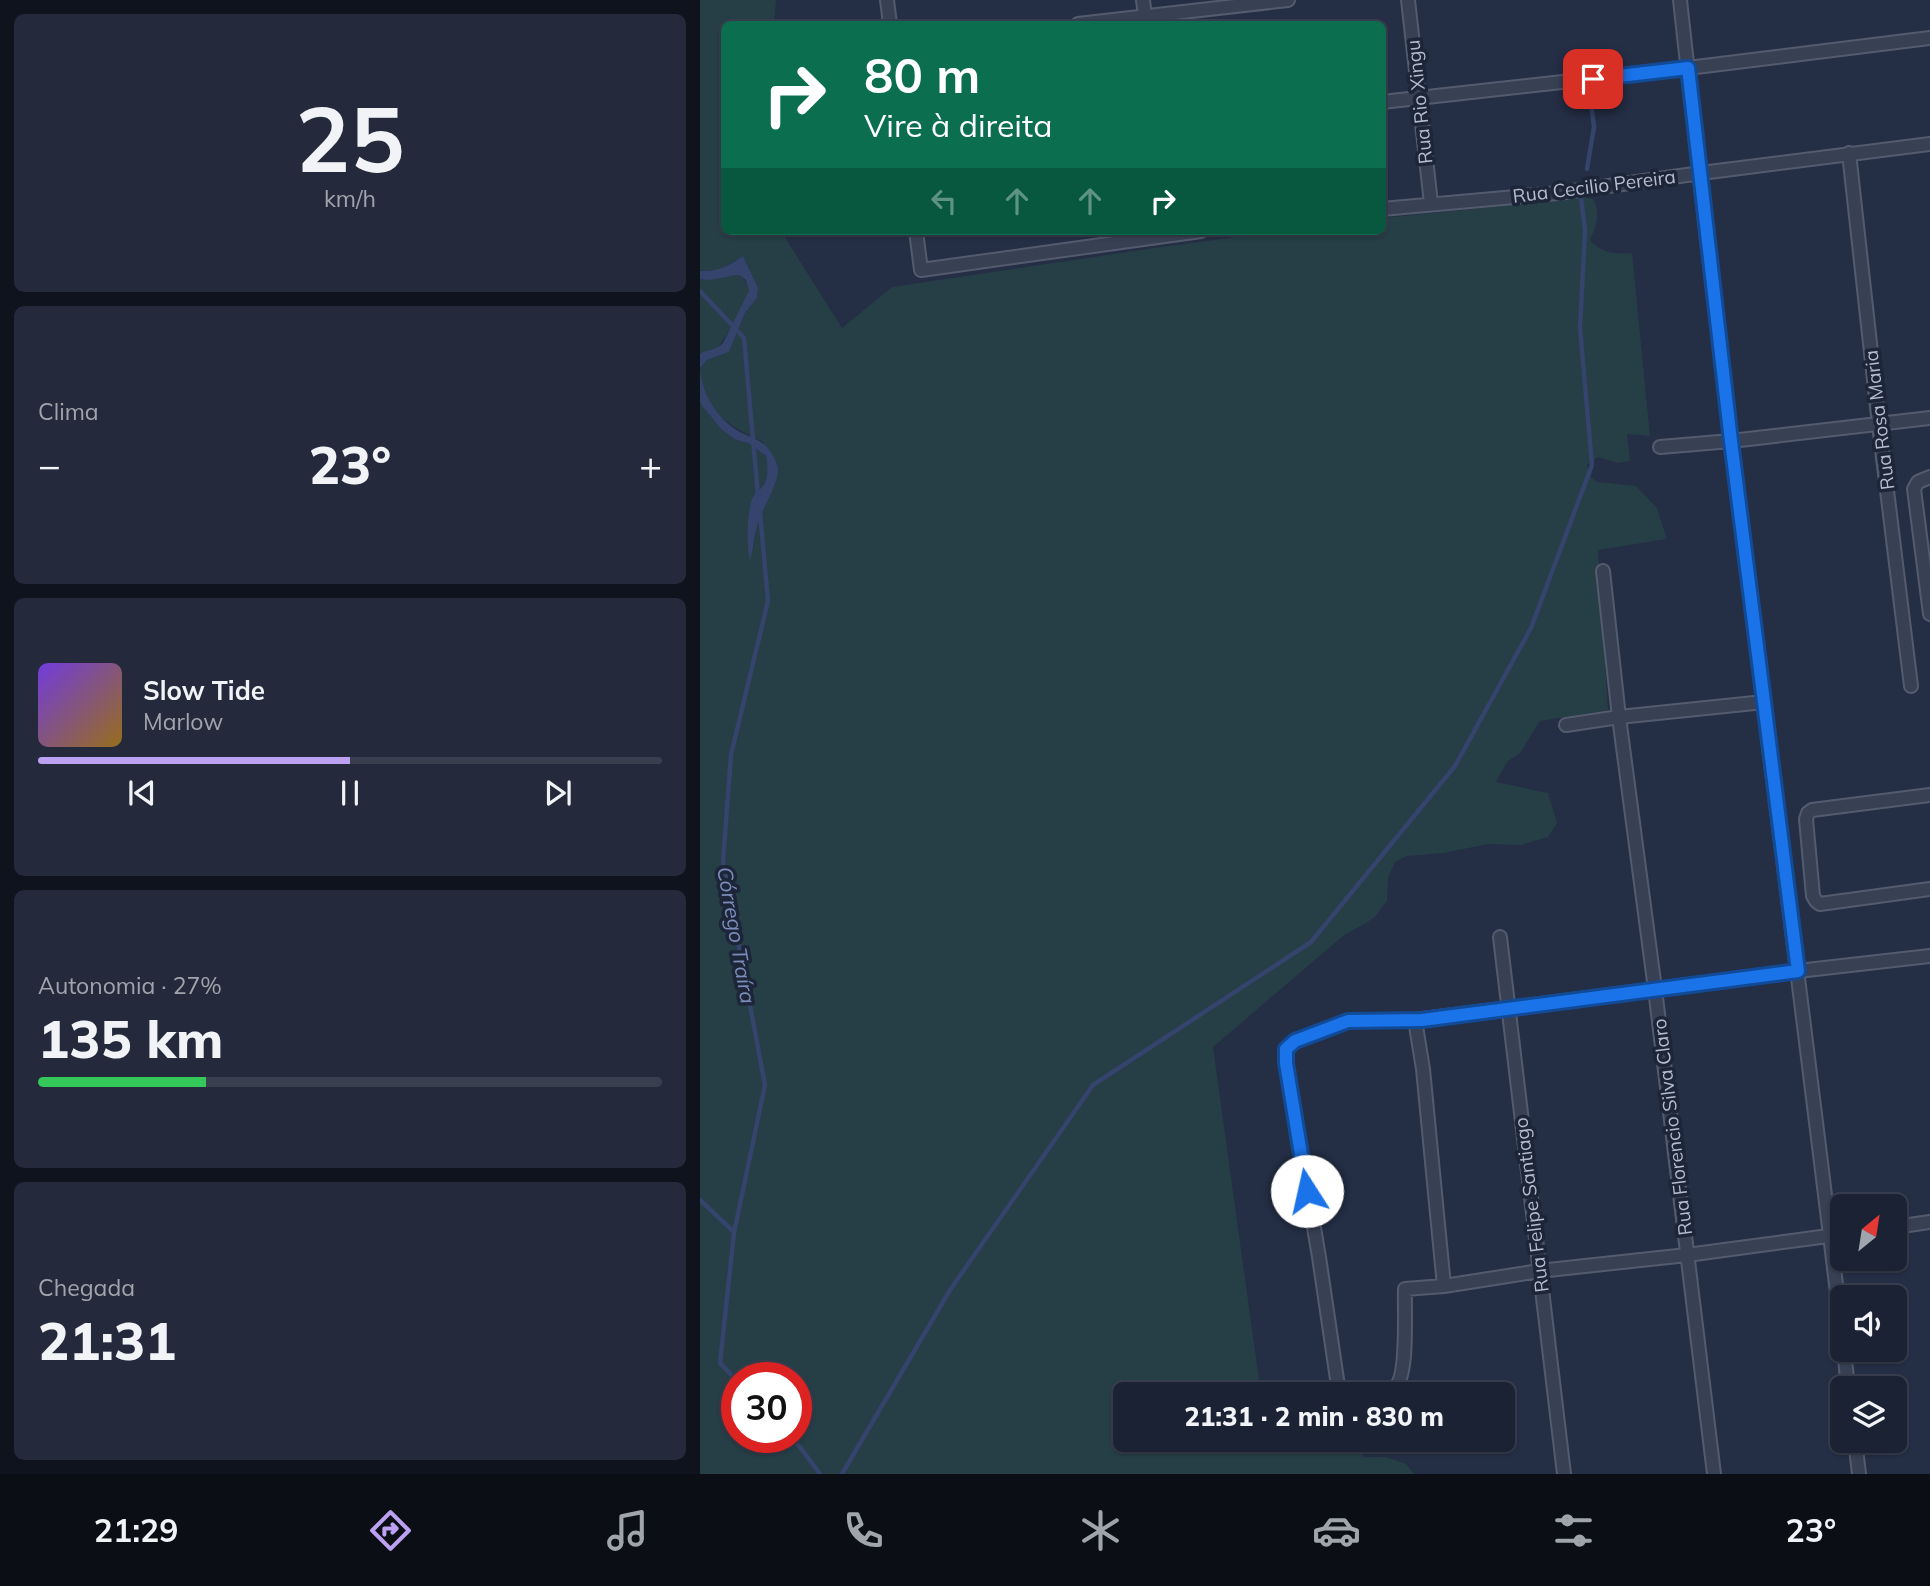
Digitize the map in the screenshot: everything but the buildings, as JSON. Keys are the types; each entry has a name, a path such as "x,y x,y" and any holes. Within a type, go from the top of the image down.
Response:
{"street":[{"path":"887,0 890,21"},
{"path":"1143,0 1146,21 1288,0"},
{"name":"Rua Rio Xingu","path":"1408,0 1431,204"},
{"path":"1680,0 1731,441 1798,971 1830,1194"},
{"path":"1386,102 1930,38"},
{"name":"Rua Cecilio Pereira","path":"1386,209 1558,193 1930,144"},
{"name":"Rua Rosa Maria","path":"1849,153 1911,686"},
{"path":"917,235 921,270 1158,235"},
{"path":"1660,447 1930,418"},
{"path":"1930,477 1918,482 1914,489 1928,577 1930,614"},
{"name":"Rua Florencio Silva Claro","path":"1603,571 1714,1474"},
{"path":"1566,725 1764,702"},
{"path":"1930,795 1812,810 1806,819 1813,897 1821,904 1930,889"},
{"name":"Rua Felipe Santiago","path":"1500,937 1564,1474"},
{"path":"1337,1382 1286,1063 1286,1049 1295,1041 1348,1021 1415,1020 1930,956"},
{"path":"1415,1020 1423,1069 1444,1286"},
{"path":"1908,1226 1930,1223"},
{"path":"1400,1382 1404,1365 1405,1289 1830,1236"},
{"path":"1857,1453 1859,1474"}],"shaded area":[{"path":"700,0 776,0 774,21 721,21 721,235 784,235 842,328 892,287 1252,235 1386,235 1386,218 1581,197 1593,199 1597,209 1596,225 1590,240 1609,252 1632,253 1650,436 1627,434 1630,461 1617,463 1598,457 1587,465 1591,477 1597,482 1636,486 1657,508 1667,539 1598,550 1608,710 1540,721 1520,753 1507,762 1496,782 1548,793 1557,823 1548,837 1521,845 1488,844 1444,853 1407,856 1395,862 1388,878 1387,901 1374,918 1343,936 1213,1047 1259,1382 1113,1382 1113,1452 1363,1452 1363,1457 1386,1457 1406,1464 1414,1474 700,1474 700,402 722,430 766,456 766,478 753,496 753,550 757,524 776,481 763,442 719,415 702,383 700,368 707,360 729,352 745,313 757,298 758,288 743,257 718,270 700,271"},
{"path":"739,275 748,285 749,293 719,347 700,354 700,279"}],"water":[{"path":"743,256 758,288 757,298 745,313 729,352 707,360 700,368 700,354 723,343 749,291 746,280 739,275 705,280 700,279 700,271 723,268"},
{"path":"700,368 706,393 719,415 738,431 766,446 778,467 776,480 758,523 750,560 749,510 753,496 767,477 766,456 722,430 703,407 700,402"}],"waterway":[{"path":"1587,169 1594,127 1589,88"},
{"path":"842,1474 950,1290 1093,1085 1311,942 1455,766 1531,628 1592,465 1580,328 1585,230 1581,197"},
{"name":"Córrego Traíra","path":"700,291 744,338 758,496"},
{"name":"Córrego Traíra","path":"721,1364 734,1233 765,1085 723,862 731,755 768,601 760,512"},
{"path":"700,1200 734,1232"},
{"name":"Córrego Traíra","path":"804,1453 820,1474"}],"route":[{"path":"1307,1191 1286,1063 1286,1049 1295,1041 1348,1021 1422,1020 1798,971 1731,441 1688,68 1593,79"}]}
